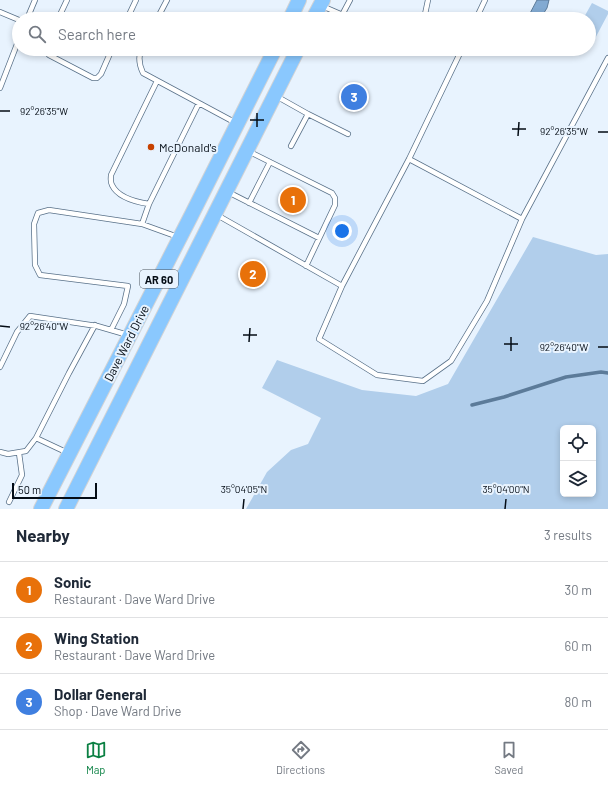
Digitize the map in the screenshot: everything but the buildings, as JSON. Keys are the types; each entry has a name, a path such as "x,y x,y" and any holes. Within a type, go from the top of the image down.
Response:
{"main road":[{"path":"291,12 294,0"},
{"path":"293,12 299,0"},
{"path":"317,12 322,3"},
{"name":"Dave Ward Drive","path":"42,509 272,56"},
{"name":"Dave Ward Drive","path":"66,509 294,56"}],"lane":[{"path":"30,12 35,0"},
{"path":"61,12 67,0"},
{"path":"130,12 136,0"},
{"path":"161,12 167,0"},
{"path":"344,12 350,0"},
{"path":"425,12 428,0"},
{"path":"479,12 485,0"},
{"path":"322,3 337,12"},
{"path":"0,12 12,17"},
{"path":"0,88 12,56"},
{"path":"51,56 93,78 97,78 101,74 109,56"},
{"path":"139,56 140,66 143,73 238,123"},
{"path":"459,56 409,159 342,286 318,339 377,375 423,381 451,361 487,301 522,219 608,58"},
{"path":"149,204 128,199 118,193 111,184 111,175 158,81"},
{"path":"275,95 308,114 348,134"},
{"path":"142,224 149,204 199,103"},
{"path":"291,146 308,114"},
{"path":"247,150 332,193 335,198 335,206 306,266"},
{"path":"409,159 522,219"},
{"path":"249,203 270,162"},
{"path":"226,192 319,238"},
{"path":"111,330 124,304 128,286 40,275 35,265 34,224 38,213 49,210 142,224 180,238"},
{"path":"215,214 342,286"},
{"path":"0,367 17,332 30,316 95,326 130,336"},
{"path":"0,452 8,454 26,451 36,438 95,326"},
{"path":"36,438 70,454"},
{"path":"9,502 22,475 18,453"}],"shaded area":[{"path":"537,0 549,0 544,12 531,12"},
{"path":"592,3 608,11 608,14 596,37 596,12 587,12"},
{"path":"533,237 596,255 608,254 608,509 246,509 267,472 291,450 308,444 321,418 262,388 277,360 362,390 416,396 448,384"}],"waterway":[{"path":"472,405 504,397 566,377 601,372 608,373"}],"place":[{"name":"Dollar General","path":"354,97"},
{"name":"McDonald's","path":"151,147"},
{"name":"Sonic","path":"293,200"},
{"name":"Wing Station","path":"253,274"}]}
